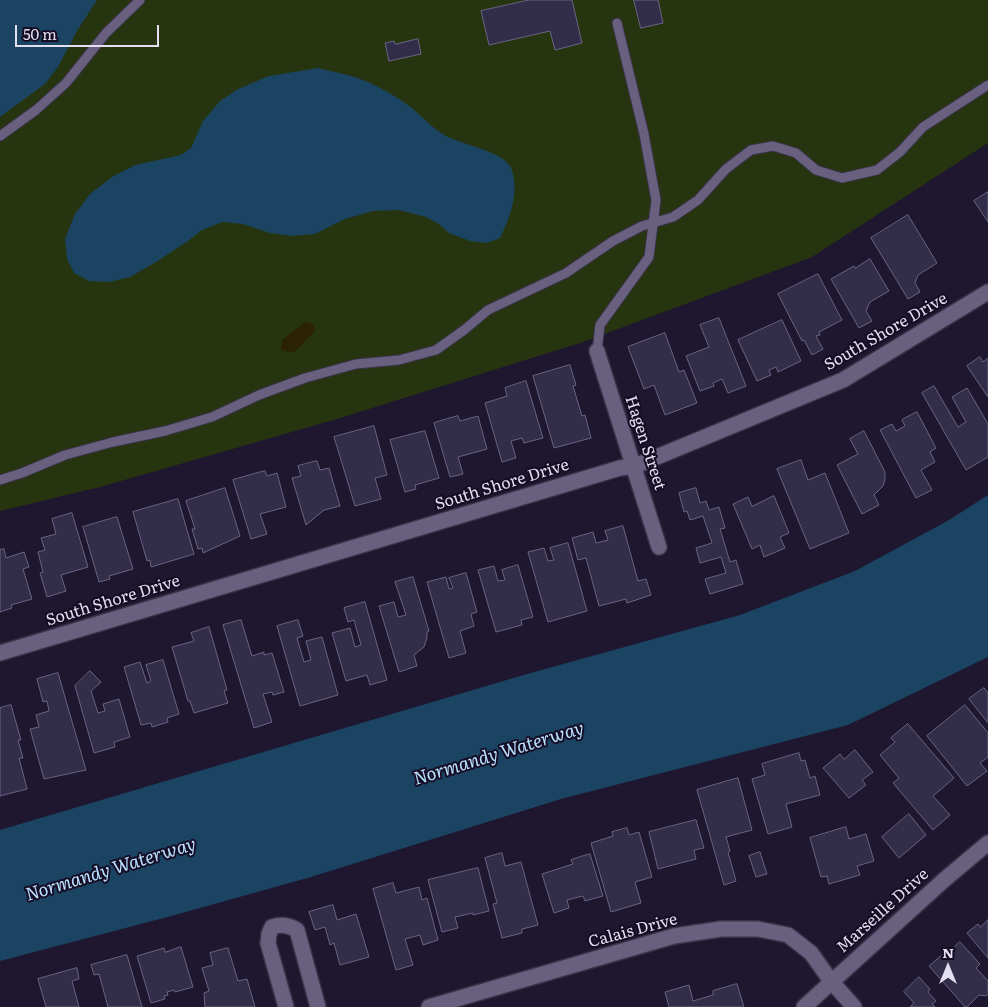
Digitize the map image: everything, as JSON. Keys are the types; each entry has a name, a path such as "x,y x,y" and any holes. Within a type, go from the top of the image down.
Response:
{"street":[{"name":"South Shore Drive","path":"0,652 610,471 635,466 843,380 988,292"},
{"name":"Hagen Street","path":"597,350 659,547"},
{"name":"Marseille Drive","path":"804,1007 944,880 988,843"},
{"path":"286,1007 268,942 272,927 280,925 297,930 318,1007"},
{"name":"Calais Drive","path":"429,1007 674,936 721,929 758,929 788,935 811,953 831,981 854,1007"}],"lane":[{"path":"0,136 36,110 66,83 106,33 140,0"},
{"path":"597,350 600,325 649,257 655,223 656,200 644,134 617,23"},
{"path":"0,480 65,455 164,431 212,416 304,378 356,364 399,360 436,350 488,310 566,273 613,241 642,226 673,216 698,200 726,169 751,150 773,146 796,153 816,170 842,178 876,170 900,152 923,127 988,85"}],"green space":[{"path":"0,0 988,0 988,143 812,257 583,342 337,419 100,487 0,511"}],"sand":[{"path":"305,322 313,324 315,331 313,334 295,351 289,352 281,349 282,340"}],"water":[{"path":"0,0 97,0 77,31 58,67 45,84 0,117"},
{"path":"318,68 354,77 377,86 404,102 444,135 491,153 507,162 514,177 514,195 513,204 500,238 487,243 470,241 449,233 439,224 426,217 399,210 373,211 345,219 315,234 292,236 270,233 243,224 223,222 202,230 156,262 130,277 109,282 89,281 74,273 67,259 65,239 75,214 90,194 112,177 135,165 181,155 191,148 203,121 220,101 238,89 269,76"},
{"name":"Normandy Waterway","path":"988,495 988,657 848,725 561,799 311,877 0,961 0,830 527,674 740,615 855,571 949,520"}],"building":[{"path":"529,0 572,0 582,43 555,50 550,31 489,45 481,11"},
{"path":"634,0 658,0 663,23 641,28"},
{"path":"418,39 421,54 389,61 385,43 394,41 395,44"},
{"path":"988,192 988,222 974,201"},
{"path":"908,215 937,263 918,275 915,283 920,292 908,299 871,238"},
{"path":"870,259 889,291 870,302 866,311 872,321 859,328 831,279"},
{"path":"818,274 842,320 819,332 820,335 816,336 823,349 812,355 804,340 802,341 778,294"},
{"path":"719,318 746,386 728,393 722,379 713,383 714,386 700,391 686,356 709,347 700,325"},
{"path":"782,320 801,361 778,372 776,367 769,370 771,375 757,381 738,340"},
{"path":"665,333 679,372 684,370 697,403 665,415 654,385 644,389 628,347"},
{"path":"980,357 983,362 988,358 988,397 967,366"},
{"path":"570,365 576,385 573,386 582,416 585,415 591,438 554,448 533,376"},
{"path":"526,381 543,438 524,443 522,438 511,441 516,458 502,462 485,403 507,396 505,388"},
{"path":"934,386 958,427 966,422 952,397 967,388 988,424 988,457 966,470 922,393"},
{"path":"917,412 936,448 930,452 935,462 921,470 932,490 916,498 880,430 892,424 896,431 905,426 902,420"},
{"path":"458,416 460,421 478,416 487,449 458,457 463,474 450,477 434,423"},
{"path":"374,426 387,475 375,478 381,499 355,506 334,437"},
{"path":"425,431 439,478 415,485 416,489 405,492 390,440"},
{"path":"864,431 885,472 885,479 883,486 874,495 879,505 862,514 837,465 858,454 850,439"},
{"path":"801,460 808,480 825,473 849,533 810,549 777,469"},
{"path":"317,461 320,470 329,468 340,506 324,510 306,525 292,478 301,476 298,466"},
{"path":"265,471 267,476 277,473 286,507 260,514 267,534 251,539 233,480"},
{"path":"225,488 240,536 203,553 202,548 198,549 192,529 195,529 186,501"},
{"path":"696,488 700,503 706,501 709,510 719,507 725,528 720,529 730,562 736,560 743,584 710,594 705,579 726,573 721,557 700,563 696,548 712,543 703,516 690,520 687,511 684,512 679,493"},
{"path":"774,496 789,533 780,537 785,548 764,557 760,545 752,549 733,504 748,497 752,506"},
{"path":"178,499 194,554 151,567 150,560 147,561 133,512"},
{"path":"72,513 88,567 61,575 66,591 47,597 40,573 43,572 38,552 45,550 41,538 56,534 52,519"},
{"path":"117,517 133,569 109,576 110,579 99,582 83,527"},
{"path":"623,526 638,581 646,579 651,595 627,603 626,599 599,606 586,558 578,560 572,538 593,532 596,543 608,540 605,531"},
{"path":"568,543 587,611 548,622 528,552 544,548 548,561 554,560 550,548"},
{"path":"4,549 6,558 24,552 29,567 23,569 32,599 11,605 12,608 0,612 0,550"},
{"path":"518,565 533,617 521,620 522,625 496,632 478,570 494,566 498,581 505,580 502,570"},
{"path":"466,573 477,612 471,614 474,626 460,631 466,653 449,658 427,582 446,577 449,589 453,588 449,578"},
{"path":"413,577 429,631 427,632 424,647 414,655 417,666 399,672 379,606 394,602 398,617 406,615 395,582"},
{"path":"365,602 387,680 370,685 367,675 346,681 332,633 350,628 355,647 361,645 354,620 348,622 344,608"},
{"path":"241,620 252,656 264,652 264,655 272,653 284,692 273,695 272,692 263,694 272,722 254,728 223,625"},
{"path":"298,620 303,636 297,638 304,662 311,660 306,641 322,637 338,695 300,706 277,626"},
{"path":"209,627 227,690 224,691 228,703 194,713 190,701 188,701 172,647 194,641 191,633"},
{"path":"163,660 179,714 167,718 168,722 152,727 151,723 141,725 124,667 140,662 147,683 151,681 146,665"},
{"path":"90,671 101,682 91,691 98,713 105,711 103,704 119,699 130,737 114,742 115,747 94,753 75,686"},
{"path":"58,673 86,770 44,779 30,729 39,727 36,715 49,711 47,701 43,702 37,679"},
{"path":"984,688 988,693 988,723 969,699"},
{"path":"11,705 21,740 18,740 23,758 19,758 27,789 0,796 0,708"},
{"path":"965,705 988,733 988,757 980,763 987,771 967,786 927,736"},
{"path":"908,724 954,778 933,796 950,815 933,830 893,783 899,778 880,755 895,742 891,738"},
{"path":"855,750 873,772 862,780 866,785 849,798 823,768 840,754 844,759"},
{"path":"799,753 801,761 805,760 810,778 815,776 820,795 786,804 792,827 768,834 752,779 765,775 762,764"},
{"path":"738,778 752,830 726,837 736,881 724,885 697,790"},
{"path":"909,814 926,835 899,858 882,837"},
{"path":"696,820 704,848 694,850 696,859 658,869 649,832"},
{"path":"846,827 849,839 866,834 874,861 857,866 860,875 829,884 827,876 821,877 810,838"},
{"path":"627,828 629,835 639,832 652,877 635,882 641,903 611,912 591,843 613,836 612,832"},
{"path":"760,852 767,874 756,877 749,856"},
{"path":"502,853 505,866 521,862 538,925 522,929 522,933 502,938 493,904 497,903 485,858"},
{"path":"590,854 603,896 585,901 583,896 567,900 569,908 554,913 542,874 573,864 571,860"},
{"path":"478,868 489,911 455,917 458,928 442,932 428,880"},
{"path":"393,883 396,893 419,887 422,900 427,898 438,940 423,945 420,935 405,939 413,965 396,970 373,889"},
{"path":"333,905 337,920 356,914 369,957 340,965 334,943 330,945 325,927 315,930 309,912"},
{"path":"988,920 988,958 967,933 978,924 980,927"},
{"path":"960,942 980,964 976,968 988,981 988,994 986,996 979,995 967,1007 929,966"},
{"path":"181,947 193,987 175,992 174,990 167,992 168,995 164,996 165,999 151,1003 137,956 164,948 165,952"},
{"path":"228,948 238,981 247,979 255,1007 205,1007 204,993 209,991 202,968 213,965 210,953"},
{"path":"127,955 142,1007 108,1007 99,974 94,975 91,965"},
{"path":"77,968 79,979 72,981 79,1007 46,1007 38,979"},
{"path":"919,977 930,989 928,992 936,1001 932,1004 935,1007 910,1007 914,1003 904,992"},
{"path":"737,984 744,1007 669,1007 665,992 689,985 693,1001 713,995 713,991"}]}
